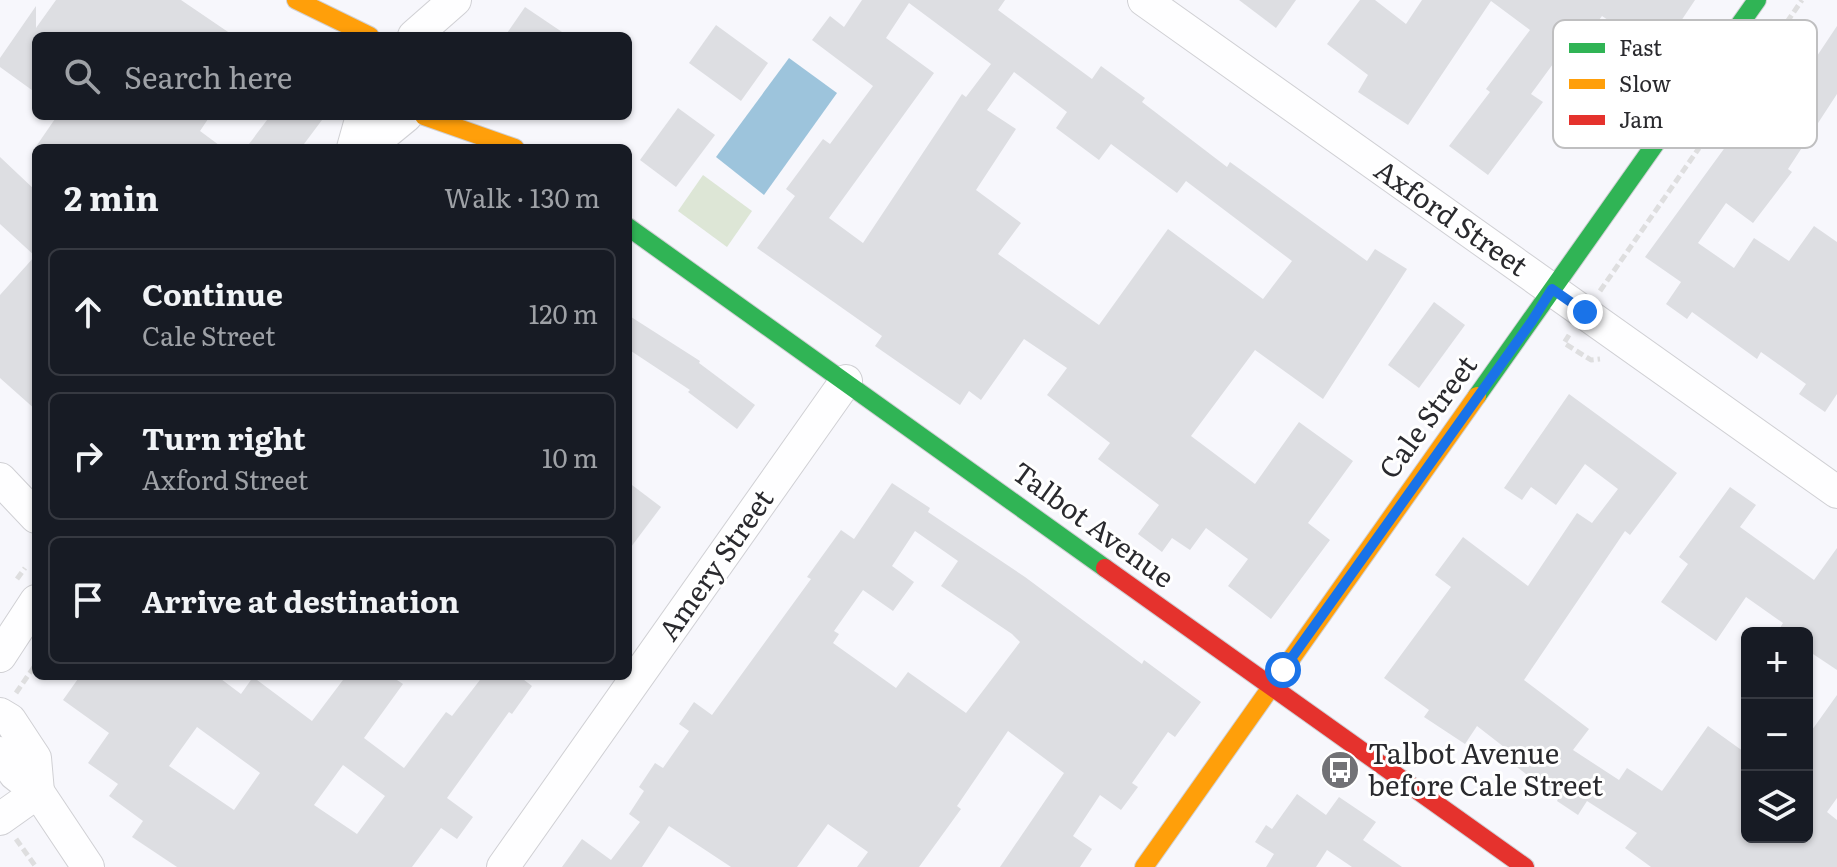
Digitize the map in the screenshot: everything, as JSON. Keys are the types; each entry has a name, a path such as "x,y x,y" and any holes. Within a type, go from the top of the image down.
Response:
{"street":[{"path":"419,32 455,0"},
{"path":"452,32 467,0"},
{"name":"Axford Street","path":"1144,0 1837,492"},
{"name":"Cale Street","path":"1743,20 1757,0"},
{"path":"300,3 330,32"},
{"path":"300,3 362,32"},
{"path":"354,144 361,120"},
{"path":"372,144 400,120"},
{"path":"435,120 504,144"},
{"path":"484,120 510,144"},
{"name":"Cale Street","path":"1144,867 1652,148"},
{"name":"Talbot Avenue","path":"632,230 1270,689 1525,867"},
{"name":"Amery Street","path":"503,867 846,381"},
{"path":"0,479 32,513"},
{"path":"0,656 32,607"},
{"path":"0,714 10,720 35,758 38,792"},
{"path":"0,753 15,774 38,792 88,867"},
{"path":"0,819 38,792"}],"path":[{"path":"1788,20 1802,0"},
{"path":"1613,359 1591,360 1564,343 1700,148"}],"green space":[{"path":"703,175 752,211 727,247 678,211"}],"water":[{"path":"789,58 837,93 764,195 716,157"}],"building":[{"path":"56,0 181,0 228,32 32,32 32,90 0,67 0,58 36,6 36,28"},
{"path":"862,0 1005,0 998,10 1092,79 1101,66 1145,98 1142,102 1227,167 1230,162 1367,261 1375,249 1407,269 1323,399 1255,350 1191,436 1255,484 1299,422 1353,461 1308,523 1330,540 1271,619 1228,586 1248,559 1206,528 1190,550 1172,538 1162,552 1138,534 1159,505 1098,459 1110,443 1047,395 1067,368 1024,339 981,400 969,391 960,405 875,346 882,336 757,248 795,196 786,189 823,139 830,144 873,86 812,40 830,16 844,27","holes":["909,3 991,64 966,97 962,94 863,243 829,218 934,73 886,38","1014,72 1067,112 1056,128 1099,160 1111,144 1177,193 1186,181 1292,261 1263,299 1168,229 1099,325 998,254 1021,223 976,190 1016,129 987,110"]},
{"path":"1239,0 1296,0 1276,28"},
{"path":"1360,0 1375,0 1406,24 1422,0 1695,0 1682,20 1608,20 1602,16 1599,20 1553,20 1553,64 1531,94 1543,102 1488,175 1449,146 1490,92 1486,89 1530,30 1491,1 1408,125 1358,92 1368,75 1327,44"},
{"path":"525,7 562,32 508,32"},
{"path":"716,25 768,63 741,101 689,63"},
{"path":"1837,26 1837,94 1817,125 1817,56"},
{"path":"678,108 715,135 676,187 640,160"},
{"path":"54,120 207,120 200,131 218,144 38,144"},
{"path":"267,120 322,120 304,144 249,144"},
{"path":"1725,148 1802,148 1788,169 1792,172 1753,223 1726,203 1698,243 1734,268 1754,238 1789,261 1814,226 1837,242 1837,394 1825,412 1799,394 1806,384 1761,352 1757,359 1692,312 1687,319 1666,304 1681,282 1645,257"},
{"path":"0,157 32,187 32,253 0,224"},
{"path":"32,259 32,406 0,378 0,295"},
{"path":"1434,302 1465,325 1419,388 1388,365"},
{"path":"632,318 700,361 755,405 737,429 688,392 690,390 632,352"},
{"path":"1569,394 1677,473 1630,535 1625,531 1524,680 1589,729 1573,750 1619,780 1627,768 1662,791 1708,726 1741,750 1741,843 1813,843 1813,729 1837,695 1837,798 1827,812 1837,820 1837,867 1651,867 1625,848 1637,833 1587,801 1578,815 1517,767 1522,761 1477,726 1465,744 1424,717 1429,710 1384,678 1451,587 1435,575 1463,537 1528,586 1577,513 1592,523 1618,489 1585,464 1556,505 1531,487 1522,500 1504,488"},
{"path":"892,483 1142,664 1144,660 1201,702 1175,737 1168,732 1132,783 1138,787 1121,810 1100,795 1073,836 1092,849 1080,867 1000,867 1064,773 1008,731 957,806 961,809 919,867 857,867 868,852 828,824 797,867 731,867 669,826 642,867 562,867 582,839 611,860 640,822 629,814 644,791 639,787 655,763 663,768 689,731 679,724 694,702 712,715 811,579 807,577 841,530 854,539","holes":["915,531 958,561 941,586 1020,642 966,713 908,672 896,688 833,643 839,634 834,631 863,590 893,611 914,582 892,566"]},
{"path":"632,485 661,507 632,546"},
{"path":"1730,487 1756,505 1740,527 1814,580 1837,548 1837,670 1813,654 1813,627 1781,627 1783,623 1746,597 1716,641 1661,602 1688,564 1679,557"},
{"path":"77,680 222,680 241,694 251,680 257,680 312,721 343,680 397,680 403,684 364,738 404,768 446,712 452,716 480,680 524,680 532,686 512,714 509,712 447,798 473,817 457,839 441,828 412,867 177,867 132,837 143,821 109,796 118,784 88,763 109,733 63,700","holes":["197,727 260,773 234,810 169,766","343,765 385,796 357,834 314,805"]},
{"path":"1297,794 1326,815 1339,797 1376,822 1363,840 1402,867 1352,867 1327,850 1316,867 1266,867 1274,854 1255,842 1266,825 1272,829"}],"traffic: fast":[{"path":"1743,20 1757,0"},
{"path":"1477,396 1652,148"},
{"path":"632,230 1105,568"}],"traffic: slow":[{"path":"296,0 362,32"},
{"path":"435,120 504,144"},
{"path":"1144,867 1477,396"}],"traffic: jam":[{"path":"1105,568 1525,867"}],"place":[{"name":"Talbot Avenue before Cale Street","path":"1340,770"}],"route":[{"path":"1283,670 1552,289 1585,312"}]}
